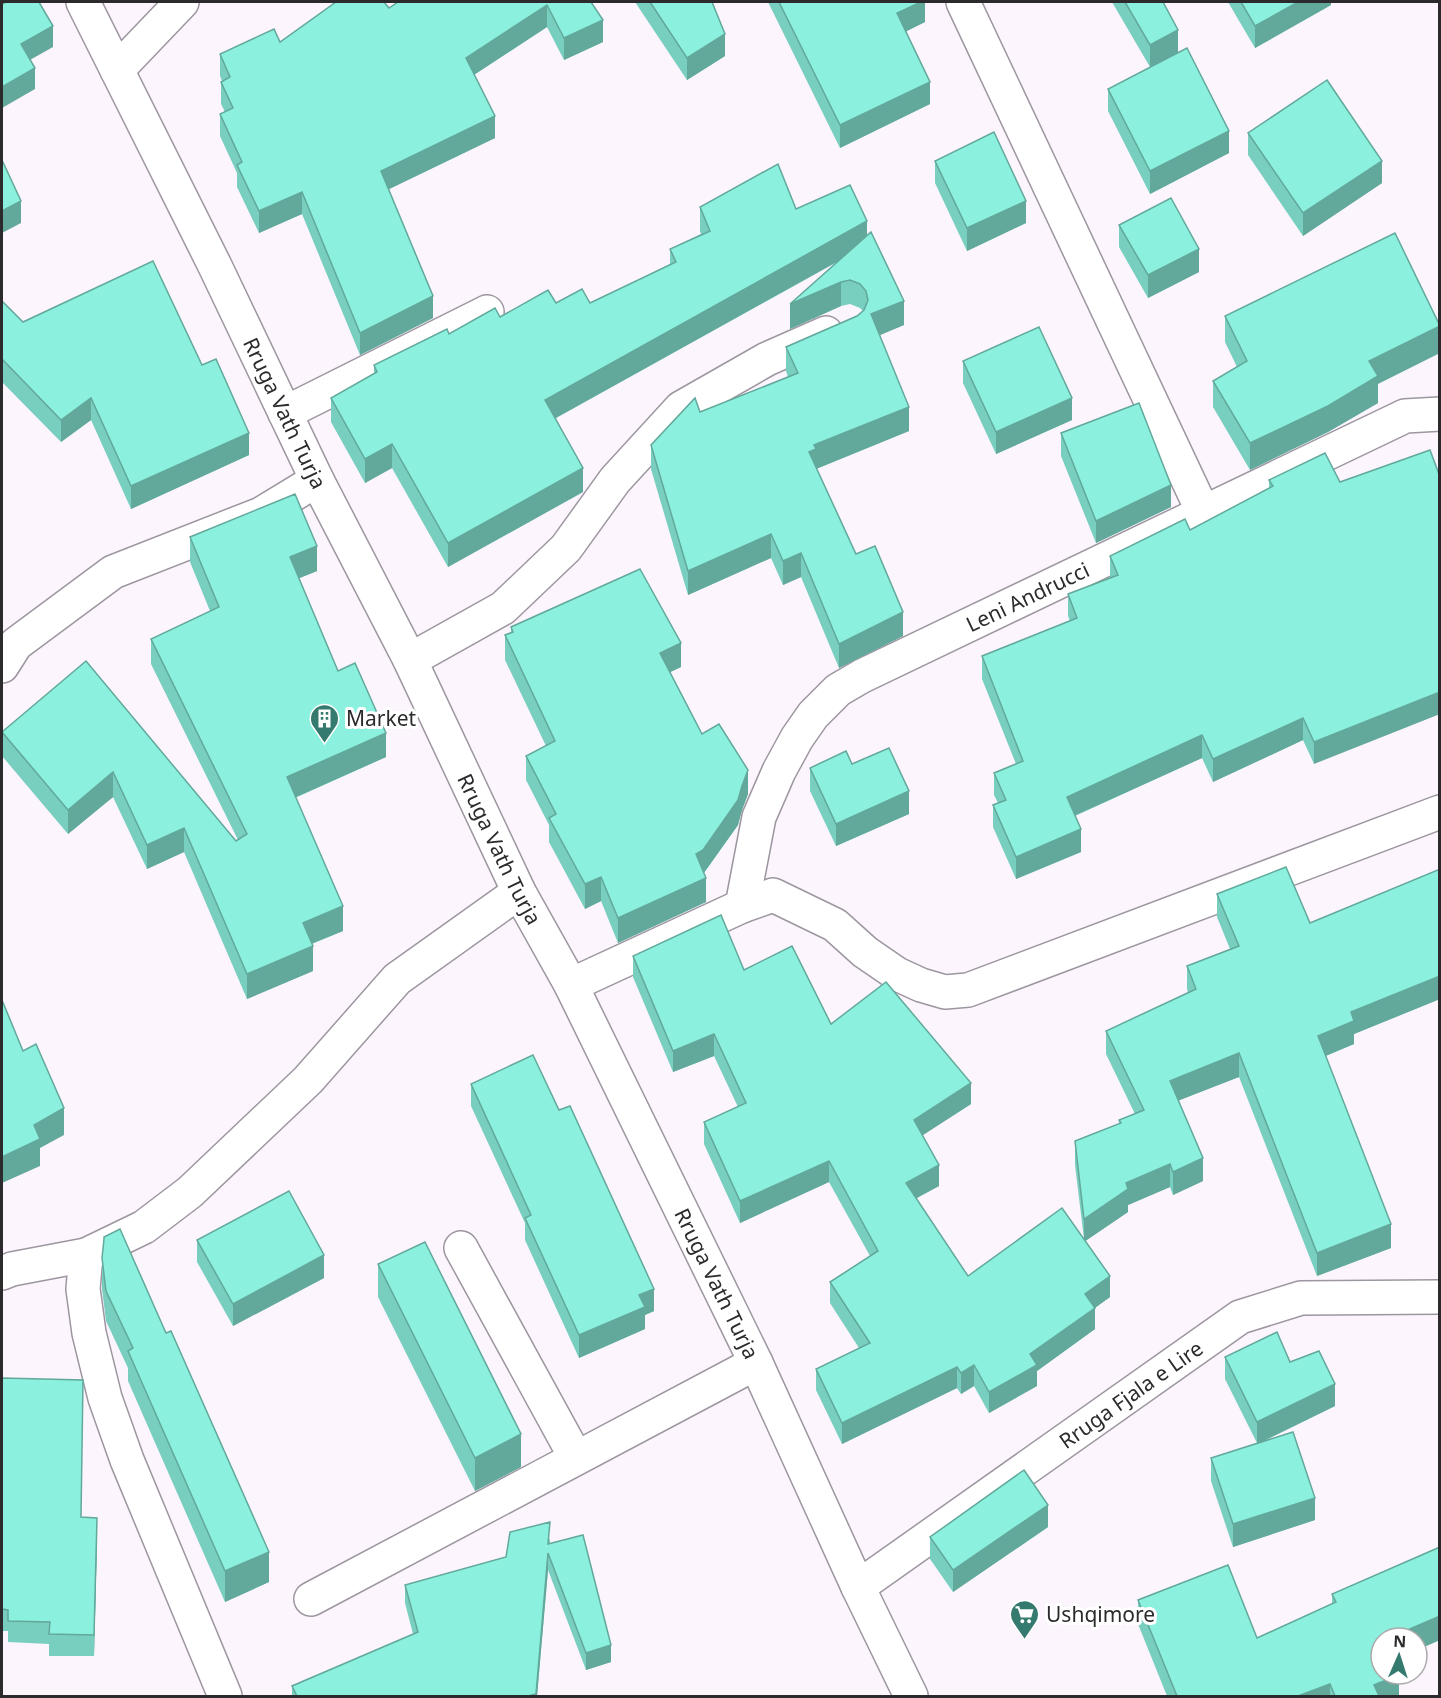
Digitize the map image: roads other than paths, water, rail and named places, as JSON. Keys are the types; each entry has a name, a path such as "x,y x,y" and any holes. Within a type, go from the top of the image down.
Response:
{"street":[{"name":"Rruga Vath Turja","path":"83,2 215,266 317,480 411,660 519,892 571,985 756,1363 858,1587 911,1696"},
{"path":"117,70 182,2"},
{"path":"963,2 1204,514"},
{"path":"285,413 488,312"},
{"path":"411,660 503,608 566,548 615,480 681,408 767,359 849,323"},
{"name":"Leni Andrucci","path":"742,906 759,817 779,771 813,715 838,690 862,676 1405,416 1440,414"},
{"path":"2,666 16,644 113,572 261,514 317,480"},
{"path":"571,985 742,906 773,895 835,925 865,952 897,974 921,985 945,992 968,990 1440,812"},
{"path":"2,1273 12,1269 86,1255 144,1227 190,1192 308,1080 398,979 519,892"},
{"path":"461,1248 576,1458"},
{"path":"86,1255 84,1300 89,1333 105,1398 127,1460 225,1696"},
{"name":"Rruga Fjala e Lire","path":"858,1587 1240,1317 1301,1298 1440,1297"},
{"path":"311,1599 756,1363"}],"place":[{"name":"Market","path":"325,744"},
{"name":"Ushqimore","path":"1025,1640"}]}
